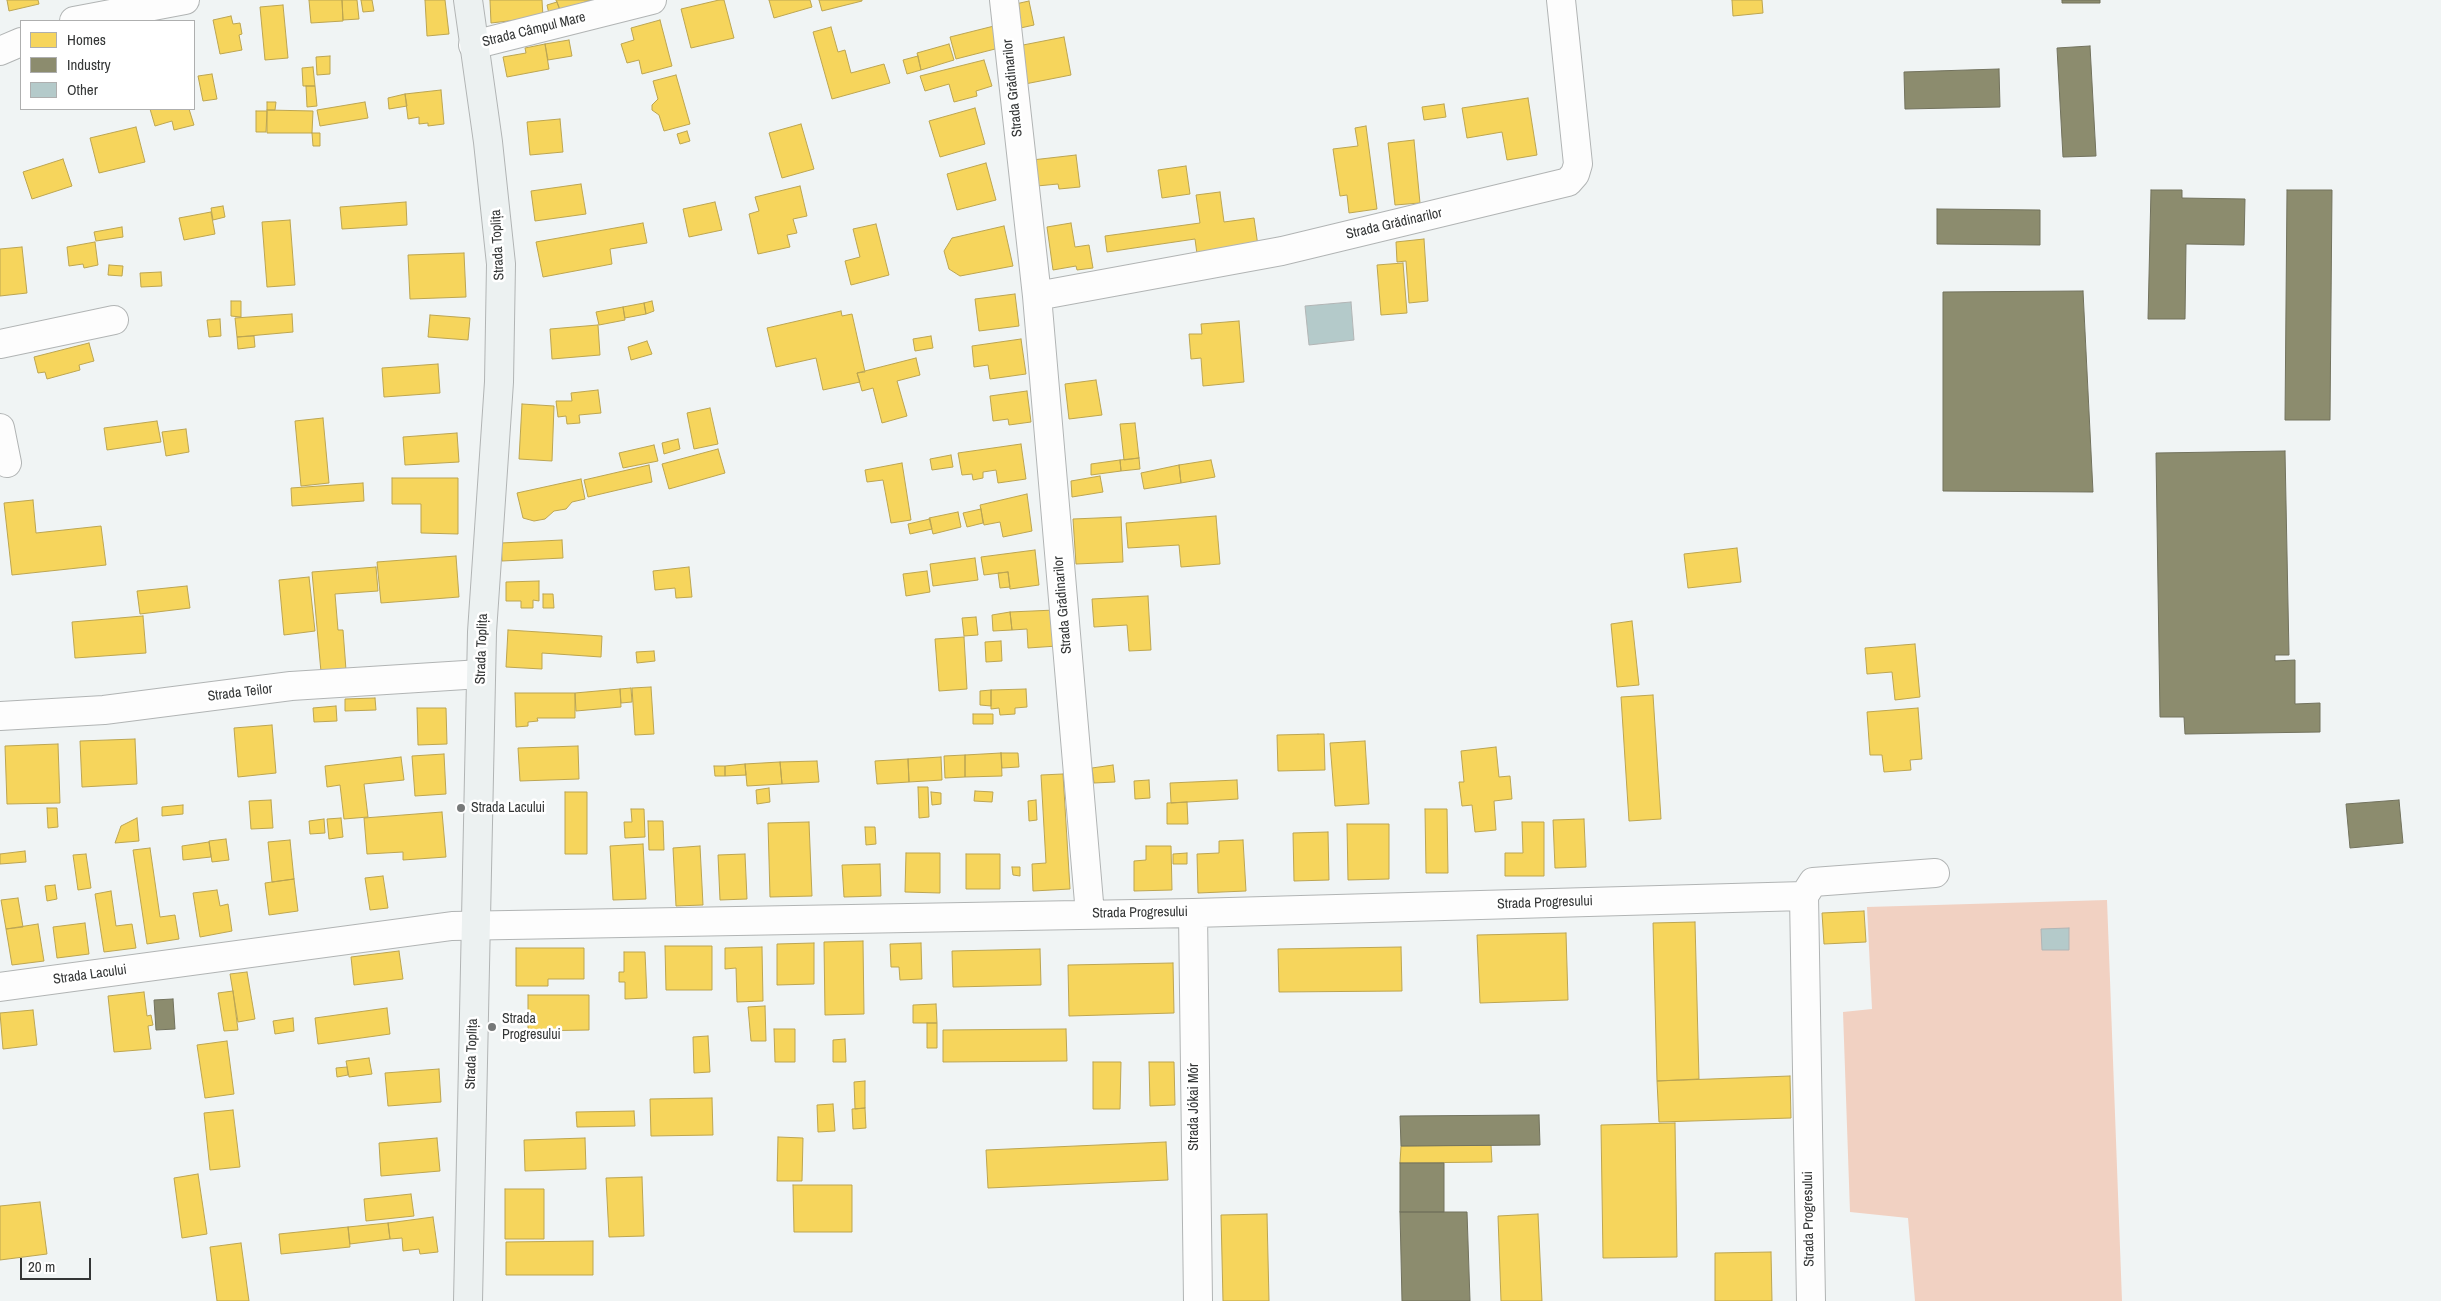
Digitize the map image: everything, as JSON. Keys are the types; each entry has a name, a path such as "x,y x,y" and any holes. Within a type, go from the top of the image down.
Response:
{"main road":[{"name":"Strada Toplița","path":"468,0 494,185 500,264 499,382 481,674 468,1301"}],"street":[{"path":"79,20 185,0"},
{"name":"Strada Câmpul Mare","path":"473,45 652,0"},
{"name":"Strada Grădinarilor","path":"1004,0 1037,296 1090,914"},
{"name":"Strada Grădinarilor","path":"1037,296 1282,251 1568,182 1575,174 1578,164 1561,0"},
{"path":"0,51 20,42"},
{"path":"0,344 114,320"},
{"path":"0,428 7,463"},
{"name":"Strada Teilor","path":"0,716 104,710 291,686 481,674"},
{"path":"1804,896 1813,882 1935,873"},
{"name":"Strada Progresului","path":"477,925 1193,913 1804,896 1811,1301"},
{"name":"Strada Jókai Mór","path":"1193,913 1198,1301"},
{"name":"Strada Lacului","path":"0,987 442,928 477,925"}],"shaded area":[{"path":"2107,900 2122,1301 1915,1301 1908,1218 1850,1212 1843,1012 1872,1009 1867,907"}],"building: Homes":[{"path":"7,0 38,0 39,4 9,11"},
{"path":"309,0 342,0 343,21 311,23"},
{"path":"342,0 357,0 359,19 343,20"},
{"path":"361,0 372,0 374,11 363,12"},
{"path":"425,0 445,0 449,34 427,36"},
{"path":"490,0 542,0 543,17 491,23"},
{"path":"556,0 591,0 560,10"},
{"path":"724,0 734,38 691,48 681,9"},
{"path":"769,0 810,0 812,7 774,18"},
{"path":"819,0 862,0 862,1 822,11"},
{"path":"1732,0 1762,0 1763,13 1733,16"},
{"path":"1029,1 1034,25 1016,29 1011,5"},
{"path":"557,2 560,10 549,14 547,5"},
{"path":"283,5 288,58 265,60 260,7"},
{"path":"231,16 233,24 240,23 242,34 239,35 242,50 220,54 213,20"},
{"path":"660,20 672,66 642,74 639,60 627,63 621,44 634,40 631,28"},
{"path":"994,26 999,48 956,59 950,37"},
{"path":"831,27 838,52 845,50 851,73 884,64 890,83 832,99 813,32"},
{"path":"1064,37 1071,75 1025,84 1018,46"},
{"path":"569,40 572,56 548,60 545,44"},
{"path":"545,44 549,69 507,77 503,57 526,53 525,48"},
{"path":"949,44 954,60 921,70 917,53"},
{"path":"330,56 330,74 317,75 316,57"},
{"path":"918,56 921,70 907,74 903,60"},
{"path":"984,60 992,86 976,91 977,96 954,102 949,84 925,91 920,76"},
{"path":"313,67 315,86 303,86 302,68"},
{"path":"212,74 217,99 203,101 198,76"},
{"path":"676,75 690,124 664,131 659,115 652,110 652,105 658,99 653,81"},
{"path":"306,86 315,86 317,106 307,107"},
{"path":"441,90 444,124 428,126 428,123 419,124 419,117 408,119 405,94"},
{"path":"405,94 407,106 389,109 388,98"},
{"path":"1528,98 1537,155 1507,160 1502,132 1467,138 1462,108"},
{"path":"267,102 276,102 275,110 267,110"},
{"path":"365,102 368,118 320,126 317,110"},
{"path":"1444,104 1446,117 1424,120 1422,107"},
{"path":"975,108 985,144 940,157 929,121"},
{"path":"150,110 189,110 194,125 174,130 172,121 155,126"},
{"path":"267,110 313,111 312,133 267,133"},
{"path":"256,111 267,111 266,132 256,132"},
{"path":"560,119 563,152 530,155 527,122"},
{"path":"801,124 814,169 782,178 769,133"},
{"path":"1366,126 1377,209 1349,213 1347,195 1340,196 1333,149 1358,146 1355,128"},
{"path":"136,127 145,162 99,173 90,138"},
{"path":"687,131 690,141 680,144 677,134"},
{"path":"312,133 320,133 320,146 313,146"},
{"path":"1414,140 1420,203 1395,205 1388,143"},
{"path":"1076,155 1080,187 1059,189 1058,184 1037,186 1032,160"},
{"path":"63,159 72,186 32,199 23,172"},
{"path":"986,163 996,200 957,210 947,174"},
{"path":"1186,166 1190,194 1162,198 1158,170"},
{"path":"581,184 586,214 535,221 531,191"},
{"path":"800,186 807,216 793,219 797,233 787,235 790,247 758,254 749,214 759,211 755,197"},
{"path":"1220,192 1224,222 1254,218 1258,246 1197,254 1195,239 1107,252 1105,236 1200,223 1196,195"},
{"path":"406,202 407,225 342,229 340,207"},
{"path":"715,202 722,230 689,237 683,209"},
{"path":"223,206 225,217 213,220 211,208"},
{"path":"211,212 215,234 184,240 179,218"},
{"path":"290,220 295,285 267,287 262,222"},
{"path":"643,223 647,243 610,249 612,264 543,277 536,242"},
{"path":"1071,223 1075,247 1089,245 1093,268 1077,270 1076,266 1053,270 1047,227"},
{"path":"876,224 889,275 851,285 845,261 860,257 853,229"},
{"path":"1004,226 1013,266 960,276 949,269 944,251 952,238"},
{"path":"122,227 123,237 96,241 94,232"},
{"path":"1424,239 1428,301 1409,303 1406,261 1397,262 1396,242"},
{"path":"95,242 98,265 84,268 83,264 69,266 67,247"},
{"path":"22,247 27,293 0,296 0,249"},
{"path":"464,253 466,297 410,299 408,255"},
{"path":"1403,263 1407,313 1381,315 1377,265"},
{"path":"109,265 123,266 122,276 108,275"},
{"path":"161,272 162,286 141,287 140,273"},
{"path":"1015,294 1019,326 979,331 975,299"},
{"path":"231,301 241,301 241,317 231,316"},
{"path":"652,301 654,311 646,314 644,303"},
{"path":"644,303 646,314 625,318 623,307"},
{"path":"623,307 625,320 599,325 596,312"},
{"path":"841,311 842,316 852,314 865,372 857,373 860,382 823,390 816,358 776,367 767,328"},
{"path":"292,314 293,332 237,337 235,318"},
{"path":"430,315 470,318 468,340 428,337"},
{"path":"220,319 221,336 209,337 207,320"},
{"path":"1239,321 1244,382 1203,386 1201,358 1191,359 1189,334 1202,334 1201,324"},
{"path":"598,325 600,355 552,359 550,329"},
{"path":"254,336 255,347 238,349 237,337"},
{"path":"931,336 933,348 915,351 913,339"},
{"path":"1021,339 1026,374 990,379 988,365 974,367 972,346"},
{"path":"647,341 652,354 631,360 628,347"},
{"path":"89,343 94,361 79,365 80,370 47,379 45,372 38,373 34,357"},
{"path":"916,358 920,375 897,381 907,416 882,423 873,388 862,391 857,373"},
{"path":"438,364 440,393 384,397 382,368"},
{"path":"1096,380 1102,415 1069,419 1065,384"},
{"path":"598,390 601,413 579,415 580,423 567,424 566,416 558,417 556,401 572,401 571,393"},
{"path":"1027,391 1031,422 1009,425 1008,419 993,421 990,396"},
{"path":"522,404 554,406 552,461 519,459"},
{"path":"710,408 718,444 694,449 687,413"},
{"path":"323,418 329,483 301,486 295,421"},
{"path":"157,421 161,442 107,450 104,428"},
{"path":"1135,423 1139,458 1124,460 1120,424"},
{"path":"186,429 189,452 166,456 162,432"},
{"path":"457,433 459,462 405,465 403,437"},
{"path":"678,439 680,449 664,454 662,443"},
{"path":"1021,444 1026,479 998,483 996,470 983,472 983,478 973,480 972,474 962,475 958,453"},
{"path":"654,445 658,461 623,468 619,453"},
{"path":"718,449 725,473 669,489 662,464"},
{"path":"951,455 953,467 932,470 930,459"},
{"path":"1139,458 1140,469 1121,471 1120,460"},
{"path":"1120,460 1121,471 1091,475 1091,464"},
{"path":"1211,460 1215,477 1181,483 1179,465"},
{"path":"902,463 911,520 891,523 883,480 867,482 865,470"},
{"path":"649,465 652,482 588,497 584,480"},
{"path":"1179,465 1181,483 1144,489 1141,473"},
{"path":"1100,476 1103,492 1072,497 1071,481"},
{"path":"392,478 458,478 458,534 421,533 421,504 392,504"},
{"path":"581,479 585,499 572,502 566,509 554,511 545,519 534,521 523,518 517,493"},
{"path":"363,483 364,501 292,506 291,488"},
{"path":"1027,494 1032,531 1003,537 1000,522 984,525 980,505"},
{"path":"33,500 36,533 101,526 106,565 12,575 4,503"},
{"path":"981,509 983,523 967,527 963,513"},
{"path":"958,512 961,527 933,534 929,518"},
{"path":"1216,516 1220,564 1181,567 1179,545 1128,548 1126,523"},
{"path":"1121,517 1123,562 1076,564 1073,519"},
{"path":"930,519 932,529 910,534 908,524"},
{"path":"562,540 563,558 502,561 501,543"},
{"path":"1737,548 1741,582 1688,588 1684,554"},
{"path":"1035,550 1039,585 1010,589 1008,572 984,575 981,557"},
{"path":"456,556 459,597 381,603 377,562"},
{"path":"975,558 978,580 933,586 930,564"},
{"path":"376,567 378,591 335,594 338,630 343,630 346,670 321,672 312,572"},
{"path":"689,567 692,597 676,598 675,588 655,590 653,571"},
{"path":"927,571 930,592 906,596 903,574"},
{"path":"1008,572 1010,587 1000,588 998,573"},
{"path":"309,577 315,631 284,635 279,580"},
{"path":"539,581 539,601 533,600 533,608 521,608 521,601 506,601 506,582"},
{"path":"187,586 190,608 140,614 137,591"},
{"path":"543,594 553,594 554,608 543,608"},
{"path":"1148,596 1151,650 1129,651 1127,625 1094,627 1092,599"},
{"path":"1055,610 1057,646 1028,648 1027,629 1012,630 1010,612"},
{"path":"1010,612 1012,630 993,631 992,615"},
{"path":"143,616 146,653 75,658 72,622"},
{"path":"976,617 978,635 964,636 962,618"},
{"path":"1632,621 1639,685 1617,687 1611,624"},
{"path":"508,630 602,636 601,657 542,653 542,669 506,667"},
{"path":"964,637 967,689 939,691 935,639"},
{"path":"1001,641 1002,661 986,662 985,642"},
{"path":"1915,644 1920,697 1895,700 1892,672 1867,674 1865,648"},
{"path":"654,651 655,661 637,663 636,652"},
{"path":"651,687 654,734 635,735 632,688"},
{"path":"631,688 632,702 621,703 620,689"},
{"path":"620,689 621,707 576,711 575,693"},
{"path":"1026,689 1027,707 1015,708 1015,714 1000,715 999,708 991,709 991,690"},
{"path":"991,690 991,706 980,705 980,691"},
{"path":"515,693 575,693 575,718 537,718 538,721 528,722 528,726 516,727"},
{"path":"1653,695 1661,819 1629,821 1621,697"},
{"path":"375,698 376,710 345,711 345,699"},
{"path":"336,706 337,721 314,722 313,708"},
{"path":"417,708 446,708 447,744 418,745"},
{"path":"1918,708 1922,759 1910,760 1911,770 1884,772 1882,755 1870,755 1867,712"},
{"path":"973,714 993,714 993,724 973,724"},
{"path":"272,725 276,773 238,777 234,728"},
{"path":"1324,734 1325,770 1278,771 1277,735"},
{"path":"135,739 137,784 82,787 80,741"},
{"path":"1365,741 1369,804 1335,806 1330,743"},
{"path":"58,744 60,803 7,804 5,746"},
{"path":"578,746 579,779 520,781 518,748"},
{"path":"1496,747 1499,777 1510,776 1512,799 1494,801 1496,830 1475,832 1472,805 1462,806 1459,782 1464,782 1461,751"},
{"path":"1001,753 1018,753 1019,767 1002,768"},
{"path":"1001,753 1002,776 965,777 965,755"},
{"path":"444,754 446,794 415,796 412,756"},
{"path":"965,755 965,777 945,778 944,756"},
{"path":"401,757 404,780 364,784 368,817 344,819 340,785 327,787 325,766"},
{"path":"941,757 942,780 909,782 908,759"},
{"path":"908,759 909,782 877,784 875,761"},
{"path":"817,761 819,782 782,784 780,762"},
{"path":"780,762 782,784 747,786 745,764"},
{"path":"745,764 746,775 725,776 725,766"},
{"path":"1113,765 1115,782 1094,783 1092,768"},
{"path":"714,766 725,766 725,776 715,776"},
{"path":"1063,774 1070,889 1033,891 1032,864 1046,863 1041,775"},
{"path":"1149,780 1150,798 1135,799 1134,781"},
{"path":"1237,780 1238,799 1171,803 1170,783"},
{"path":"918,787 928,787 929,817 919,818"},
{"path":"769,788 770,802 757,804 756,790"},
{"path":"975,791 993,792 992,802 974,801"},
{"path":"565,792 587,792 587,854 565,854"},
{"path":"931,792 941,793 941,804 932,805"},
{"path":"271,800 273,828 251,829 249,801"},
{"path":"1036,800 1037,820 1029,821 1028,801"},
{"path":"1187,802 1188,824 1167,824 1167,803"},
{"path":"183,805 183,814 162,816 162,807"},
{"path":"47,808 57,808 58,827 48,828"},
{"path":"631,809 644,809 645,837 625,838 624,822 632,822"},
{"path":"1425,809 1447,809 1448,873 1426,873"},
{"path":"442,812 446,857 403,860 403,852 367,854 364,818"},
{"path":"137,818 139,841 115,843 121,826"},
{"path":"341,818 343,837 329,839 327,819"},
{"path":"324,819 325,833 310,834 309,821"},
{"path":"1584,819 1586,867 1555,868 1553,820"},
{"path":"648,821 663,821 664,850 649,850"},
{"path":"809,822 812,896 770,897 768,823"},
{"path":"1522,822 1544,822 1544,876 1505,876 1505,853 1523,853"},
{"path":"1347,824 1389,824 1389,879 1348,880"},
{"path":"865,827 875,827 876,844 866,845"},
{"path":"1328,832 1329,880 1294,881 1293,833"},
{"path":"226,839 229,860 212,862 209,841"},
{"path":"290,840 294,879 272,882 268,842"},
{"path":"1243,840 1246,891 1198,893 1197,854 1219,853 1219,841"},
{"path":"209,842 211,857 183,860 182,846"},
{"path":"643,844 646,899 613,900 610,846"},
{"path":"700,846 703,905 676,906 673,848"},
{"path":"1146,846 1171,846 1172,890 1134,891 1134,861 1146,860"},
{"path":"150,848 160,917 175,915 179,939 147,944 133,850"},
{"path":"25,851 26,862 0,864 0,854"},
{"path":"906,853 940,853 940,893 905,892"},
{"path":"1187,853 1187,864 1173,864 1173,854"},
{"path":"86,854 91,888 78,890 73,855"},
{"path":"745,854 747,899 720,900 718,855"},
{"path":"966,854 1000,854 1000,889 966,889"},
{"path":"880,864 881,896 844,897 842,865"},
{"path":"1012,867 1020,867 1020,876 1013,875"},
{"path":"383,876 388,908 370,910 365,878"},
{"path":"294,879 298,911 269,915 265,883"},
{"path":"55,885 57,899 47,901 45,886"},
{"path":"217,890 220,906 228,904 232,931 200,937 193,893"},
{"path":"111,891 116,926 132,924 136,948 104,952 95,894"},
{"path":"18,898 23,927 6,929 1,900"},
{"path":"1864,911 1866,942 1824,944 1822,913"},
{"path":"1695,922 1699,1079 1657,1081 1653,923"},
{"path":"85,923 89,954 57,958 53,927"},
{"path":"38,924 44,961 12,965 6,929"},
{"path":"1566,933 1568,1000 1480,1003 1477,935"},
{"path":"863,941 864,1014 825,1015 824,942"},
{"path":"814,943 814,984 777,985 777,944"},
{"path":"921,943 922,979 900,980 899,967 891,967 890,944"},
{"path":"665,946 712,946 712,990 666,990"},
{"path":"762,947 763,1001 737,1002 736,968 725,969 725,948"},
{"path":"1401,947 1402,991 1279,992 1278,949"},
{"path":"516,948 584,948 584,979 548,979 548,986 516,986"},
{"path":"1040,949 1041,985 953,987 952,951"},
{"path":"399,951 403,979 354,985 351,957"},
{"path":"624,952 645,952 647,998 625,999 625,982 619,982 619,972 624,972"},
{"path":"1173,963 1174,1013 1069,1016 1068,965"},
{"path":"247,972 255,1019 238,1022 230,974"},
{"path":"233,991 238,1030 224,1031 218,993"},
{"path":"144,992 147,1016 151,1015 153,1025 148,1026 151,1049 114,1052 108,996"},
{"path":"528,995 589,995 589,1030 528,1031"},
{"path":"936,1004 937,1023 913,1023 913,1005"},
{"path":"765,1006 766,1041 751,1041 748,1007"},
{"path":"387,1008 390,1034 318,1044 315,1018"},
{"path":"33,1010 37,1045 3,1049 0,1013"},
{"path":"293,1018 294,1031 275,1034 273,1021"},
{"path":"927,1023 937,1023 937,1048 927,1048"},
{"path":"774,1029 795,1029 795,1062 775,1062"},
{"path":"1066,1029 1067,1061 943,1062 943,1030"},
{"path":"708,1036 710,1072 694,1073 693,1037"},
{"path":"845,1039 846,1062 833,1062 833,1040"},
{"path":"227,1041 234,1094 205,1098 197,1045"},
{"path":"369,1058 372,1074 349,1077 346,1061"},
{"path":"1093,1062 1121,1062 1120,1109 1093,1109"},
{"path":"1149,1062 1174,1062 1175,1105 1150,1106"},
{"path":"347,1067 348,1075 337,1077 336,1068"},
{"path":"439,1069 441,1102 388,1106 385,1073"},
{"path":"1790,1076 1791,1118 1659,1122 1657,1081"},
{"path":"865,1081 865,1108 855,1109 854,1082"},
{"path":"712,1098 713,1135 651,1136 650,1099"},
{"path":"833,1104 835,1131 818,1132 817,1105"},
{"path":"865,1108 866,1128 853,1129 852,1109"},
{"path":"233,1110 240,1167 210,1170 204,1113"},
{"path":"634,1111 635,1126 577,1127 576,1112"},
{"path":"1675,1123 1677,1257 1603,1258 1601,1125"},
{"path":"778,1137 803,1138 802,1181 777,1181"},
{"path":"437,1138 440,1171 381,1176 379,1143"},
{"path":"585,1138 586,1169 525,1171 524,1140"},
{"path":"1166,1142 1168,1180 988,1188 986,1150"},
{"path":"1491,1145 1492,1162 1400,1163 1401,1146"},
{"path":"198,1174 207,1234 182,1238 174,1178"},
{"path":"642,1177 644,1236 609,1237 606,1178"},
{"path":"793,1185 852,1185 852,1232 794,1232"},
{"path":"505,1189 544,1189 544,1239 505,1239"},
{"path":"411,1194 414,1216 366,1221 364,1199"},
{"path":"40,1202 47,1254 0,1260 0,1206"},
{"path":"1267,1214 1269,1301 1223,1301 1221,1215"},
{"path":"1538,1214 1542,1301 1501,1301 1498,1216"},
{"path":"433,1217 438,1252 420,1254 419,1249 403,1251 402,1238 390,1239 388,1223"},
{"path":"388,1223 390,1239 350,1244 348,1227"},
{"path":"348,1227 350,1247 281,1254 279,1234"},
{"path":"593,1241 593,1275 506,1275 506,1242"},
{"path":"241,1243 249,1301 217,1301 210,1247"},
{"path":"1771,1252 1772,1301 1715,1301 1715,1253"}],"building: Industry":[{"path":"2062,0 2100,0 2100,3 2062,3"},
{"path":"2090,46 2096,156 2063,157 2057,48"},
{"path":"1999,69 2000,107 1905,109 1904,72"},
{"path":"2151,190 2182,190 2182,198 2245,199 2244,245 2186,244 2185,319 2148,319"},
{"path":"2287,190 2332,190 2330,420 2285,420"},
{"path":"1937,209 2040,210 2040,245 1937,244"},
{"path":"2083,291 2093,492 1943,491 1943,292"},
{"path":"2285,451 2289,655 2275,655 2275,661 2295,660 2295,704 2320,703 2320,732 2185,734 2184,717 2160,717 2156,453"},
{"path":"2399,800 2403,843 2350,848 2346,804"},
{"path":"173,999 175,1029 156,1030 154,1000"},
{"path":"1539,1115 1540,1145 1401,1146 1400,1116"},
{"path":"1400,1163 1444,1163 1444,1212 1400,1212"},
{"path":"1400,1212 1467,1212 1470,1301 1402,1301"}],"building: Other":[{"path":"1351,302 1354,340 1309,345 1305,306"},
{"path":"2069,928 2069,950 2042,950 2041,929"}],"place":[{"name":"Strada Lacului","path":"461,808"},
{"name":"Strada Progresului","path":"492,1027"}]}
